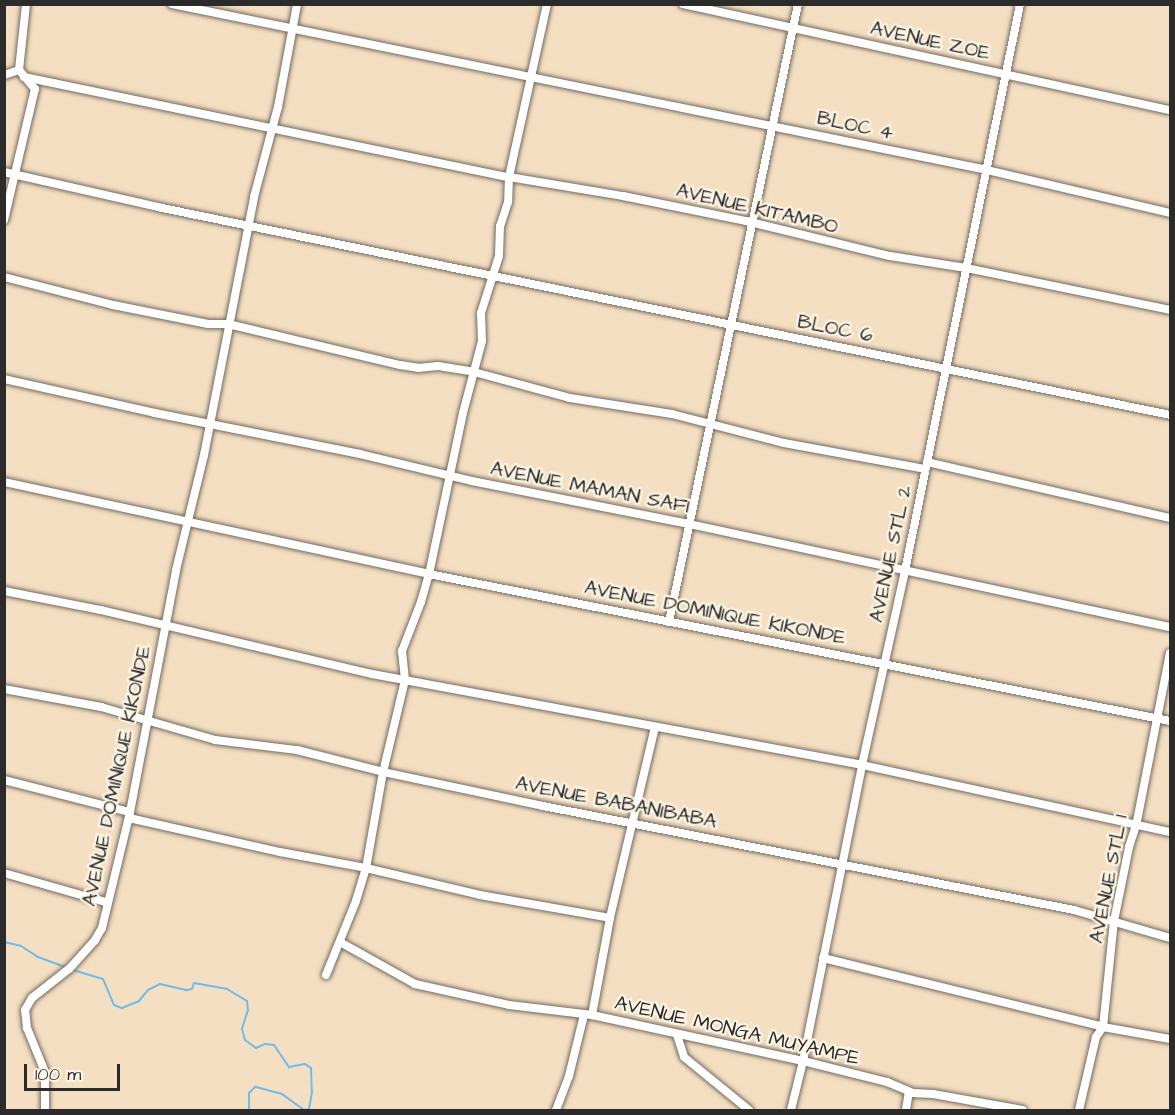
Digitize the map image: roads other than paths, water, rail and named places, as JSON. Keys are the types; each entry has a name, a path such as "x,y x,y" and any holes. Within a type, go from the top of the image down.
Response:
{"street":[{"path":"22,73 26,4"},
{"name":"BLOC 4","path":"172,4 987,170 1170,213"},
{"name":"AVENUE DOMINIQUE KIKONDE","path":"45,1110 45,1072 27,1028 25,1010 32,998 70,968 95,940 102,928 106,902 129,815 166,626 210,425 228,324 273,128 297,4"},
{"path":"326,975 366,868 383,772 405,680 402,651 422,602 449,475 482,341 481,313 499,256 500,226 508,202 509,177 547,4"},
{"name":"AVENUE ZOE","path":"683,4 1170,110"},
{"path":"669,622 798,4"},
{"name":"AVENUE STL 2","path":"791,1110 803,1061 862,765 905,571 1020,4"},
{"path":"4,75 22,73 35,88 4,220"},
{"name":"AVENUE KITAMBO","path":"22,73 509,177 623,196 752,222 890,256 966,268 1170,310"},
{"name":"BLOC 6","path":"4,172 1170,415"},
{"path":"4,277 141,311 208,324 228,324 400,365 418,368 438,366 474,372 570,398 672,414 784,443 926,465 1170,518"},
{"name":"AVENUE MAMAN SAFI","path":"4,379 210,425 360,454 449,475 1170,627"},
{"name":"AVENUE DOMINIQUE KIKONDE","path":"4,482 429,574 1170,721"},
{"path":"4,591 166,626 314,662 862,765 1170,832"},
{"name":"AVENUE STL 1","path":"1078,1110 1096,1037 1102,1027 1114,921 1129,847 1136,826 1170,653"},
{"name":"AVENUE BABANIBABA","path":"4,689 61,699 148,720 215,740 297,750 383,772 1074,910 1170,938"},
{"name":"AVENUE MONGA MUYAMPE","path":"655,727 588,1015 803,1061 887,1082 909,1092 1023,1110"},
{"path":"4,780 129,815 280,852 366,868 480,895 610,918"},
{"path":"4,873 106,902"},
{"path":"340,942 416,984 509,1005 588,1015 556,1110"},
{"path":"823,958 1102,1027 1170,1039"},
{"path":"677,1035 684,1057 749,1110"},
{"path":"906,1110 909,1092"}],"waterway":[{"path":"4,942 21,946 38,957 68,968"},
{"path":"73,970 103,979 114,1005 122,1008 139,1001 148,990 160,984 187,990 192,989 194,983 227,989 247,1001 248,1010 242,1029 245,1040 256,1048 265,1044 274,1045 289,1067 305,1064 311,1068 312,1092 309,1109 304,1110 282,1094 255,1087 249,1093 249,1110"}]}
